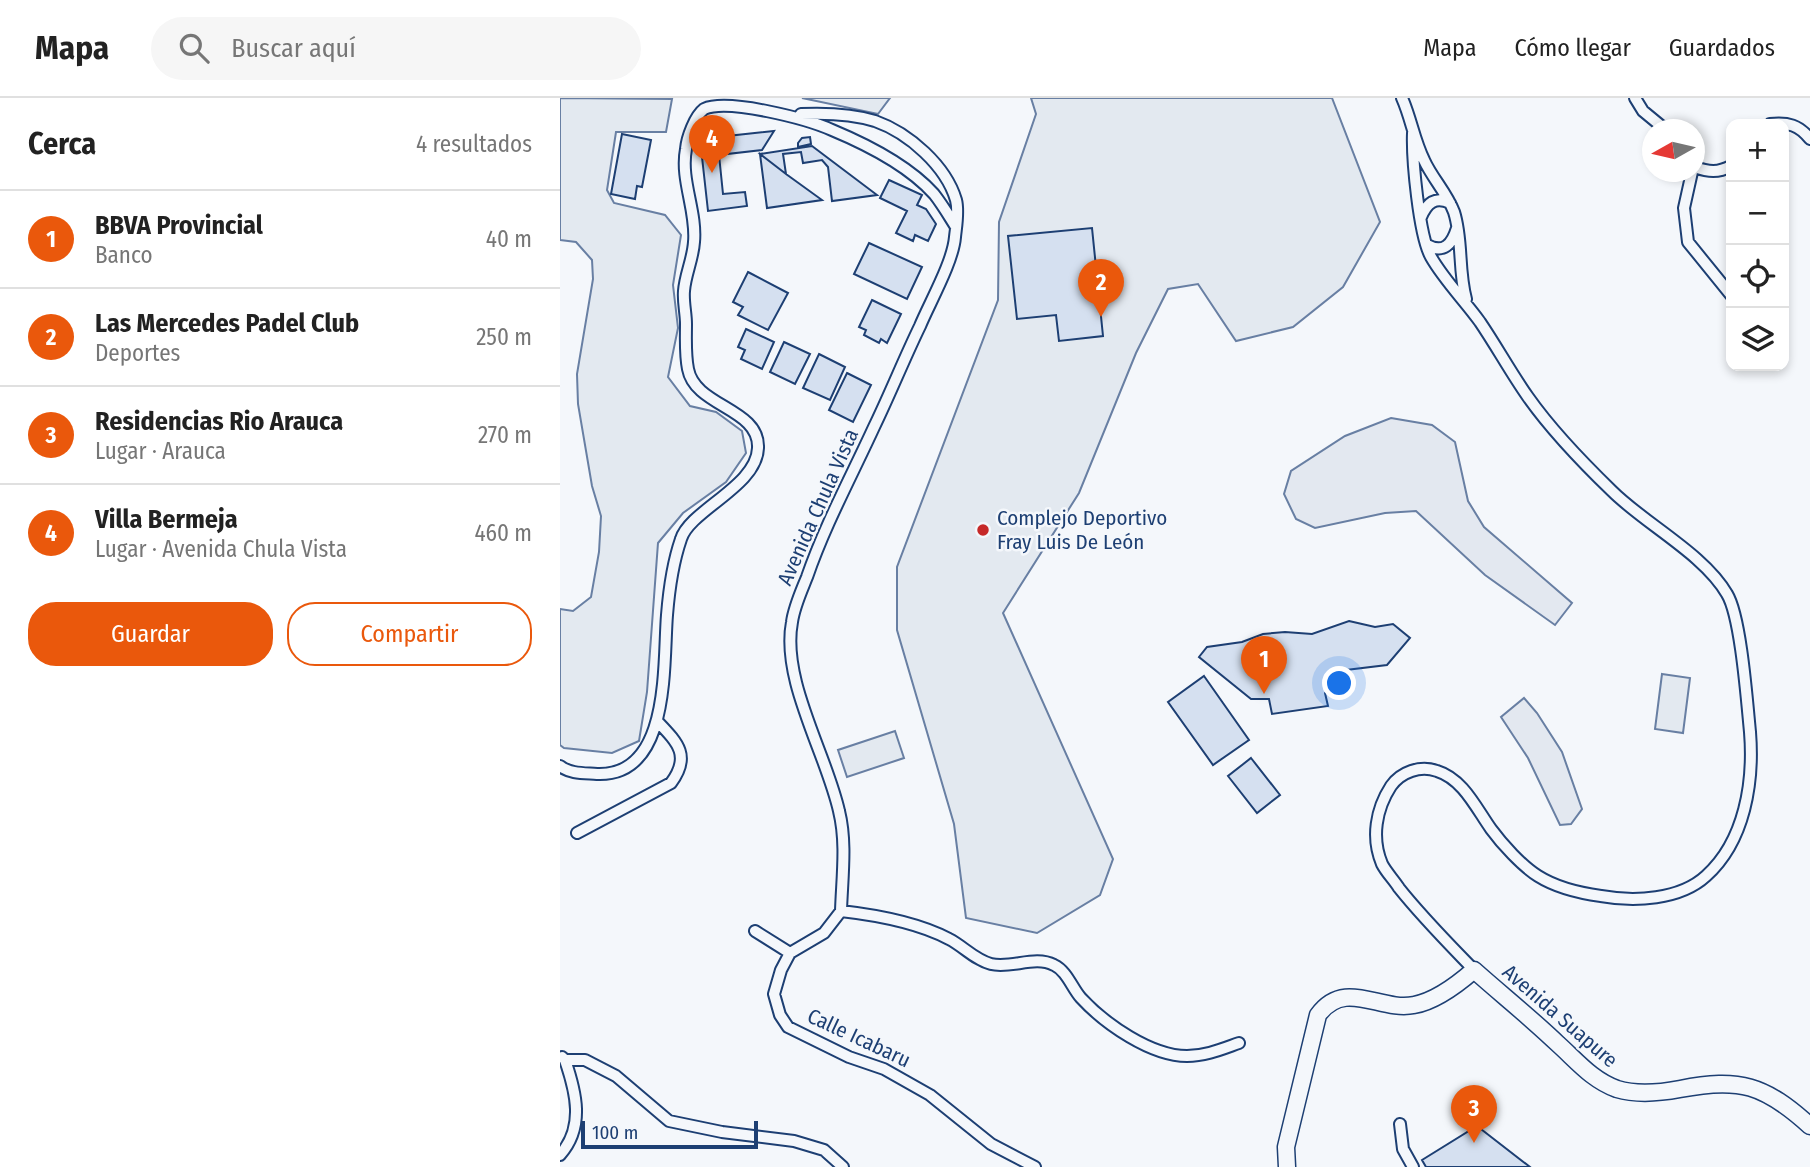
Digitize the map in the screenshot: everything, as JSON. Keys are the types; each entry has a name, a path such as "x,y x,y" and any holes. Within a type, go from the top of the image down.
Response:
{"street":[{"path":"1402,98 1424,162 1450,202 1457,226 1462,286 1468,306"},
{"path":"1635,98 1643,111 1653,119"},
{"name":"Avenida Chula Vista","path":"560,766 564,770 583,774 605,774 624,769 635,761 648,744 658,722 667,611 682,534 692,522 733,488 751,467 758,448 755,432 746,419 712,400 688,372 684,290 695,242 686,180 685,149 696,120 704,109 714,104 744,103 811,121 864,145 918,178 936,196 956,227"},
{"name":"Avenida Chula Vista","path":"792,115 846,116 874,121 895,131 932,159 950,185 957,203 955,240 940,280 874,428 832,512 792,622 791,666 840,813 844,854 841,911"},
{"path":"1789,124 1803,130 1810,139"},
{"path":"1413,133 1412,150 1421,216 1430,256 1468,306 1549,424 1613,493 1701,564 1729,596 1738,638 1750,732 1752,776 1736,831 1727,849 1706,877 1670,894 1635,901 1566,889 1537,876 1495,834 1464,790 1441,772 1422,768 1407,772 1395,780 1381,803 1378,816 1377,844 1382,864 1418,911 1474,970"},
{"path":"1705,171 1720,172 1726,169"},
{"path":"1690,182 1684,208 1688,242 1726,289"},
{"path":"1421,216 1433,201 1439,199 1450,202"},
{"path":"1427,245 1438,249 1445,248 1451,242 1457,226"},
{"path":"577,833 671,783 680,770 682,757 677,744 658,722"},
{"path":"755,931 790,953 824,933 841,911 871,915 949,939 990,964 1011,965 1041,961 1056,965 1079,996 1111,1025 1162,1051 1186,1056 1209,1054 1239,1043"},
{"name":"Calle Icabaru","path":"790,953 781,970 774,994 780,1015 788,1027 884,1069 930,1095 991,1144 1035,1167"},
{"name":"Avenida Suapure","path":"1287,1167 1286,1147 1318,1015 1327,1003 1359,997 1394,1005 1413,1005 1460,983 1474,970 1588,1073 1606,1085 1639,1093 1721,1083 1740,1085 1774,1096 1810,1126"},
{"path":"560,1155 571,1138 577,1120 574,1088 563,1058 585,1060 616,1076 669,1121 722,1132 794,1141 824,1150 843,1167"},
{"path":"1400,1124 1403,1149 1413,1167"}],"shaded area":[{"path":"560,98 672,99 666,132 616,132 607,190 614,203 665,215 681,235 673,285 678,328 668,377 690,406 716,412 742,431 746,453 726,482 683,513 658,543 647,692 639,741 612,753 564,748 560,745 560,609 573,611 591,597 599,552 601,516 592,486 578,404 577,374 593,279 592,260 576,242 560,240"},
{"path":"802,98 890,98 878,114"},
{"name":"Complejo Deportivo Fray Luis De León","path":"1031,98 1332,98 1380,222 1343,287 1293,327 1236,341 1198,284 1168,289 1136,353 1079,493 1003,613 1113,859 1100,895 1037,933 966,918 954,824 897,630 897,567 998,300 999,222 1036,114"},
{"path":"1391,418 1432,425 1455,442 1468,501 1484,527 1572,603 1555,625 1485,575 1416,511 1385,513 1315,528 1296,519 1284,494 1291,471 1345,436"},
{"path":"1662,674 1690,678 1683,733 1655,729"},
{"path":"1524,698 1562,752 1582,809 1571,824 1560,825 1528,758 1501,717"},
{"path":"895,731 904,758 847,777 838,750"}],"building":[{"path":"774,131 762,150 719,155 723,194 745,192 747,206 708,211 700,139"},
{"path":"622,134 651,140 642,187 637,186 635,199 611,194"},
{"path":"810,137 811,144 798,147 802,138"},
{"path":"812,146 877,195 832,201 828,167 822,160 803,163 801,152 783,154 786,174 760,154"},
{"path":"760,154 786,174 822,200 767,208"},
{"path":"889,180 922,195 917,205 926,209 936,224 928,241 915,235 913,241 896,233 907,211 880,198"},
{"path":"1092,228 1103,336 1059,341 1056,315 1017,319 1008,236"},
{"path":"869,243 922,267 907,299 854,274"},
{"path":"748,272 788,293 768,330 738,315 743,307 733,302"},
{"path":"872,300 901,314 887,343 881,339 879,343 864,335 866,330 859,327"},
{"path":"746,329 774,342 762,369 741,359 745,350 738,347"},
{"path":"784,342 810,354 795,384 770,372"},
{"path":"819,354 845,367 830,400 803,388"},
{"path":"847,373 871,385 853,422 829,410"},
{"path":"1349,621 1375,627 1393,624 1410,638 1387,665 1346,670 1325,693 1328,706 1272,714 1269,699 1251,699 1199,657 1207,647 1242,642 1263,634 1312,634"},
{"path":"1204,676 1249,740 1213,765 1168,702"},
{"path":"1251,758 1280,795 1257,813 1228,776"},
{"path":"1477,1126 1530,1167 1426,1167 1422,1160"}],"place":[{"name":"Villa Bermeja","path":"712,173"},
{"name":"Las Mercedes Padel Club","path":"1101,317"},
{"name":"Complejo Deportivo Fray Luis De León","path":"983,530"},
{"name":"BBVA Provincial","path":"1264,694"},
{"name":"Residencias Rio Arauca","path":"1474,1143"}]}
